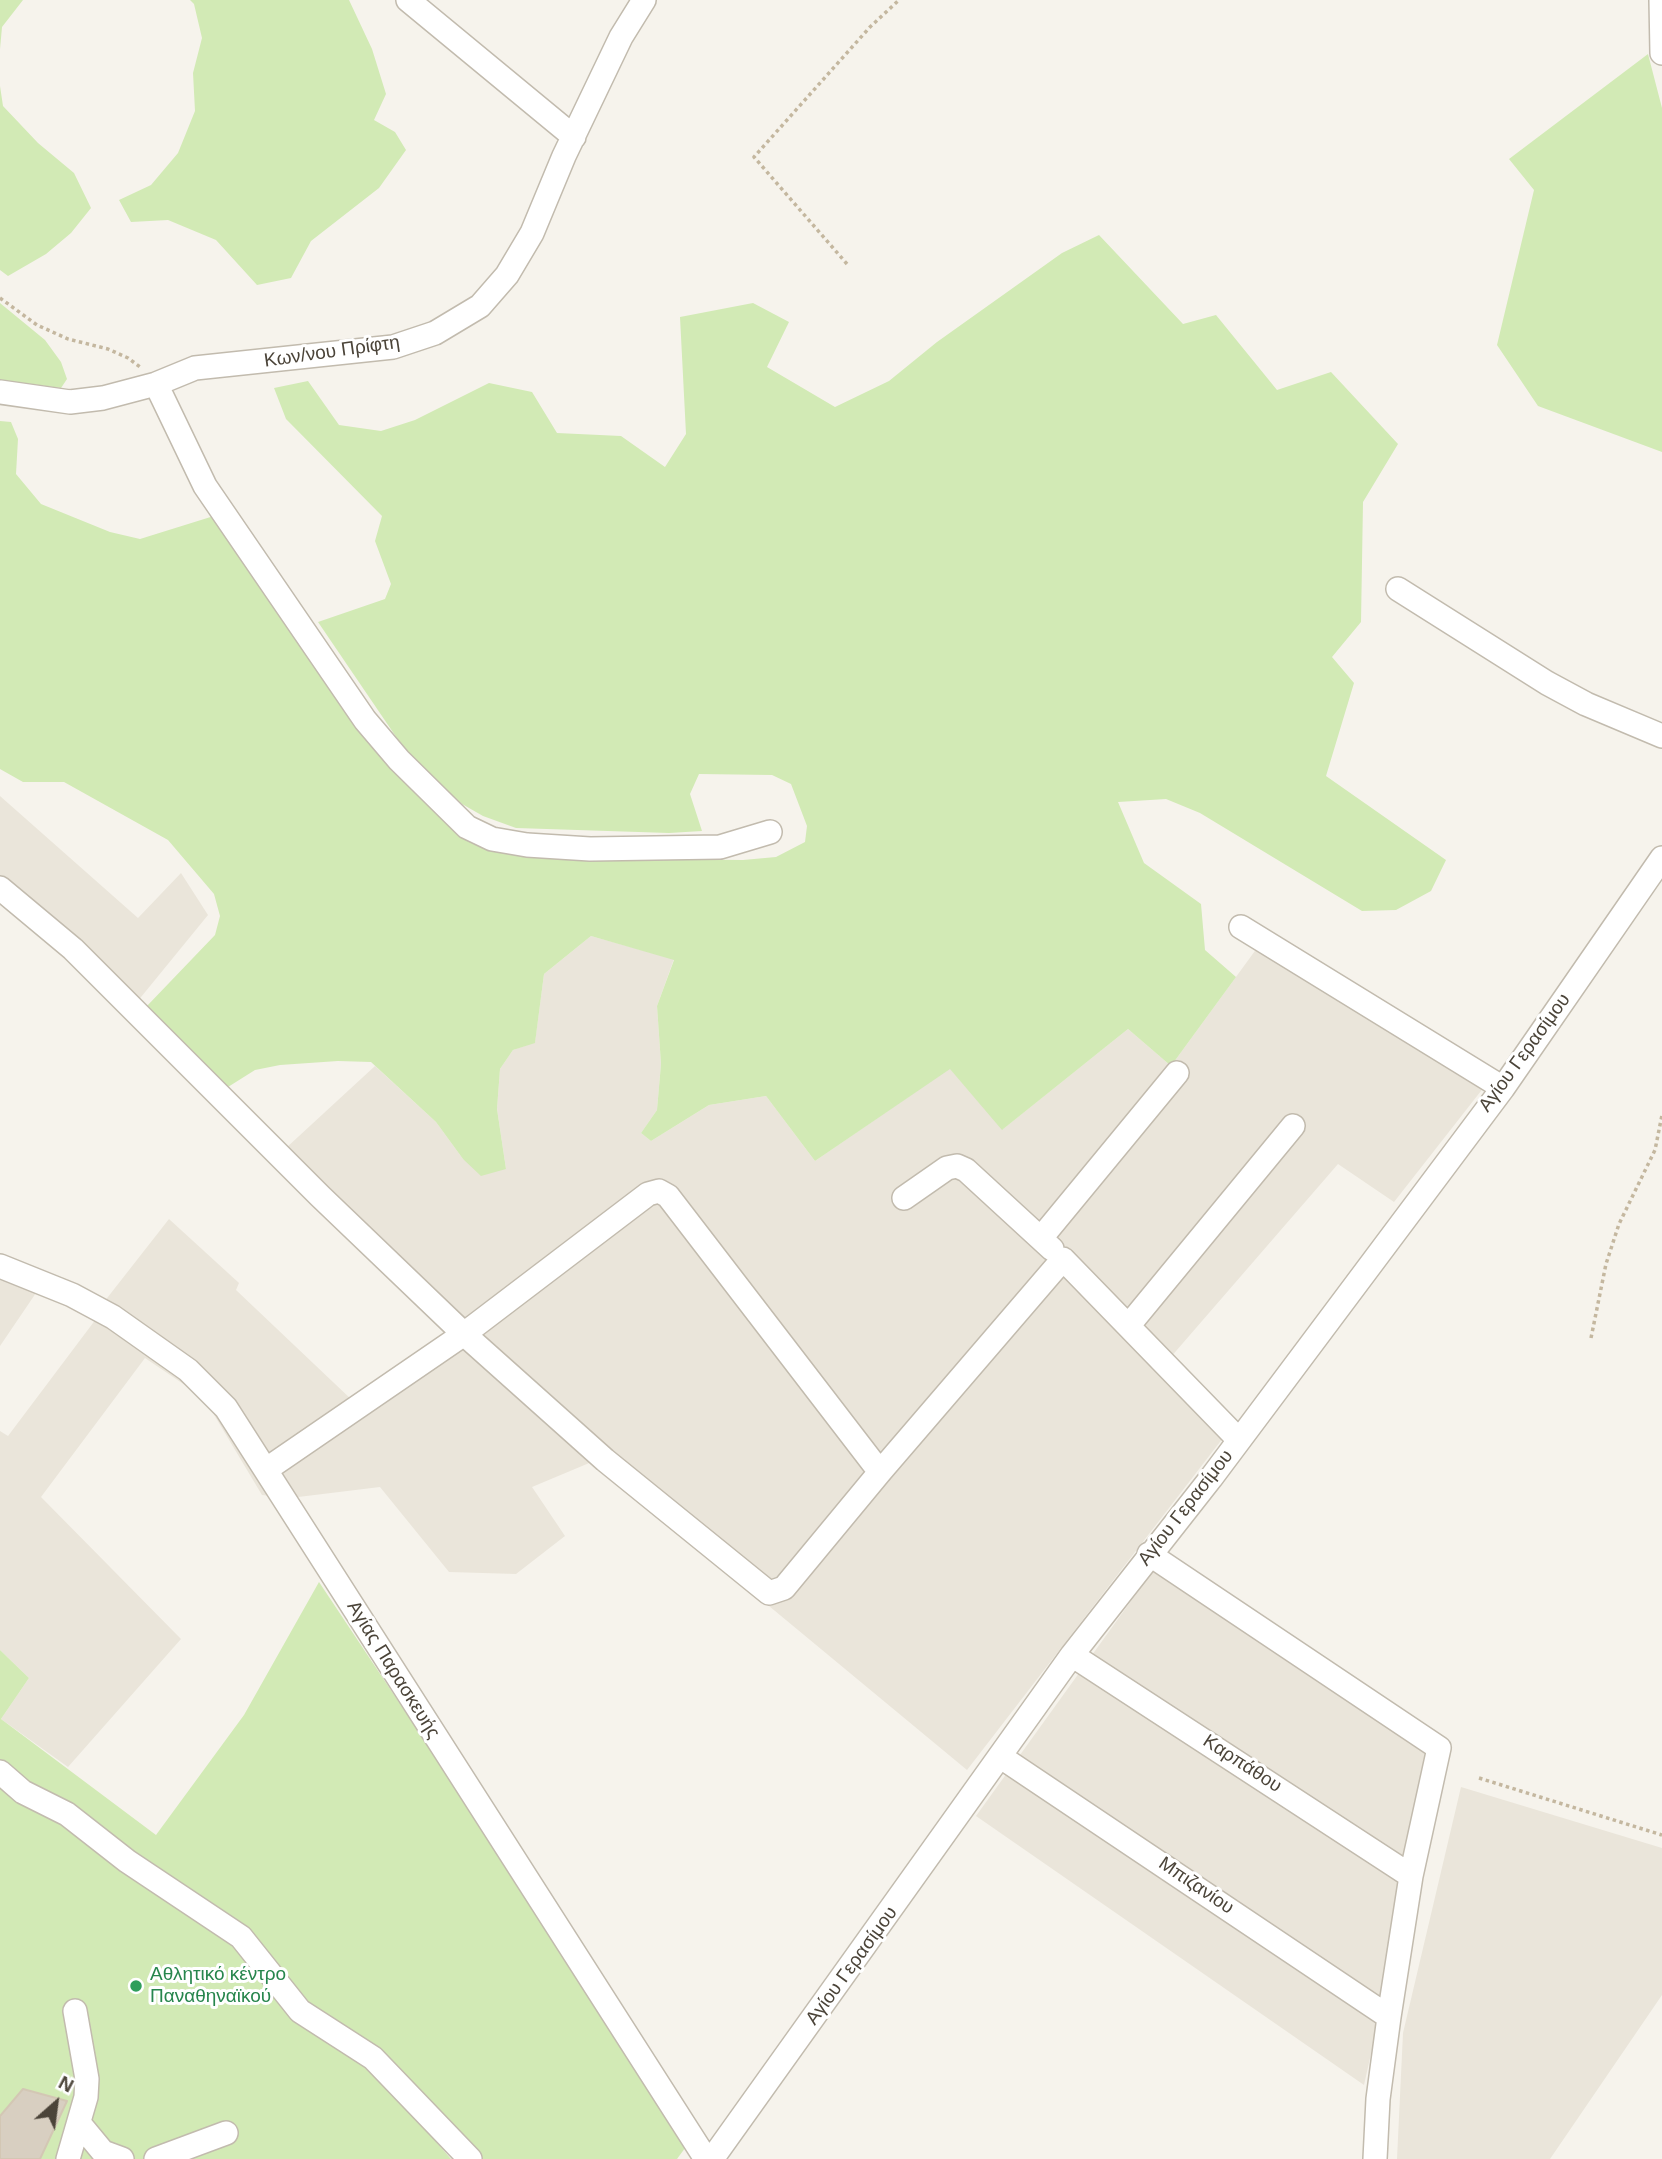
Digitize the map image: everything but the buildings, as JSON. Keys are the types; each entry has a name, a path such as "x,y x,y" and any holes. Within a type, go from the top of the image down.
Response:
{"street":[{"path":"408,0 573,137"},
{"name":"Κων/νου Πρίφτη","path":"0,391 70,401 103,398 156,384 195,368 346,354 393,346 435,333 480,306 507,275 532,233 573,137 621,37 644,0"},
{"path":"1661,0 1662,53"},
{"path":"156,384 205,486 365,720 399,760 467,827 492,839 527,845 590,849 720,848 771,832"},
{"path":"1398,589 1547,683 1586,704 1662,736"},
{"name":"Αγίου Γερασίμου","path":"712,2159 1072,1655 1239,1440 1503,1088 1662,858"},
{"path":"0,888 73,949 320,1196 464,1334 605,1460 769,1593 784,1588 1063,1259"},
{"path":"1241,927 1503,1088"},
{"path":"1041,1238 1177,1073"},
{"path":"1129,1325 1293,1126"},
{"path":"904,1198 947,1168 957,1166 966,1170 1063,1259 1239,1440"},
{"path":"267,1469 464,1334 648,1194 664,1192 880,1472"},
{"name":"Αγίας Παρασκευής","path":"0,1266 72,1295 113,1317 188,1370 226,1408 706,2159"},
{"path":"1149,1554 1439,1748 1411,1876 1388,2017 1378,2099 1375,2159"},
{"name":"Καρπάθου","path":"1072,1655 1411,1876"},
{"name":"Μπιζανίου","path":"1001,1757 1388,2017"},
{"path":"0,1772 23,1792 67,1814 127,1861 241,1937 300,2011 373,2057 470,2159"},
{"path":"68,2159 88,2079 75,2011"},
{"path":"79,2123 103,2152 122,2159"},
{"path":"156,2159 226,2133"}],"path":[{"path":"847,264 754,157 870,27 899,0"},
{"path":"0,298 37,324 68,339 128,358 156,384"},
{"path":"1591,1338 1616,1234 1655,1150 1662,1115"},
{"path":"1479,1779 1662,1835"}],"shaded area":[{"path":"0,796 138,918 181,873 208,915 128,1013 0,897"},
{"path":"591,936 674,959 657,1006 661,1064 657,1110 641,1133 651,1141 709,1105 766,1096 815,1161 950,1068 1003,1129 1128,1029 1171,1066 1260,944 1488,1082 1394,1202 1338,1164 1170,1358 1233,1425 967,1770 594,1461 532,1487 565,1536 516,1574 449,1572 380,1487 290,1498 262,1495 204,1398 145,1358 41,1497 181,1639 68,1767 1,1719 29,1678 0,1650 0,1431 8,1436 96,1319 104,1302 169,1219 239,1283 236,1290 353,1401 447,1333 448,1328 273,1160 375,1066 436,1122 463,1159 506,1169 497,1109 500,1069 513,1050 535,1042 544,974"},
{"path":"0,1275 38,1290 0,1346"},
{"path":"1154,1569 1437,1757 1364,2085 976,1816"},
{"path":"1461,1787 1662,1848 1662,1995 1550,2159 1397,2159 1403,2033"}],"green space":[{"path":"0,0 23,0 2,27 0,49"},
{"path":"190,0 349,0 372,49 386,94 374,120 395,132 406,150 379,188 311,241 291,278 257,285 216,240 168,220 131,222 119,200 151,185 178,153 195,111 193,73 202,38 194,4"},
{"path":"1648,54 1662,108 1662,452 1538,406 1497,345 1534,190 1509,159"},
{"path":"0,86 3,106 38,143 74,173 91,208 71,233 46,254 8,276 0,270"},
{"path":"1099,235 1183,324 1216,315 1277,390 1331,372 1398,444 1363,502 1361,622 1332,657 1354,683 1326,776 1446,860 1431,891 1396,910 1362,911 1200,813 1166,799 1118,802 1144,863 1201,904 1205,950 1236,977 1171,1066 1128,1029 1002,1130 950,1069 815,1161 766,1096 709,1105 651,1141 641,1133 657,1110 661,1064 657,1006 674,960 591,936 544,974 535,1043 513,1050 500,1069 497,1109 506,1169 481,1176 463,1159 436,1122 371,1062 280,1065 255,1070 228,1087 146,1007 215,935 220,916 214,894 168,840 64,782 23,782 0,769 0,421 11,422 18,439 16,474 41,504 110,532 140,539 217,515 297,633 483,847 541,858 743,860 776,857 805,842 807,826 791,784 772,775 699,774 690,794 702,831 669,833 516,828 483,816 462,804 444,788 403,747 318,622 385,599 391,584 375,541 382,516 286,419 274,388 308,381 339,425 381,431 415,420 489,383 532,392 557,433 621,436 665,467 686,434 680,317 753,303 789,322 767,367 835,407 889,381 937,342 1062,253"},
{"path":"0,303 45,340 61,362 67,379 61,388 0,380"},
{"path":"319,1582 561,1946 688,2144 677,2159 481,2159 305,2003 240,1929 0,1764 0,1650 29,1678 1,1719 156,1835 244,1715"},
{"name":"Αθλητικό κέντρο Παναθηναϊκού","path":"0,1783 70,1825 220,1928 369,2064 451,2159 0,2159"}],"place":[{"name":"Αθλητικό κέντρο Παναθηναϊκού","path":"136,1986"}]}
